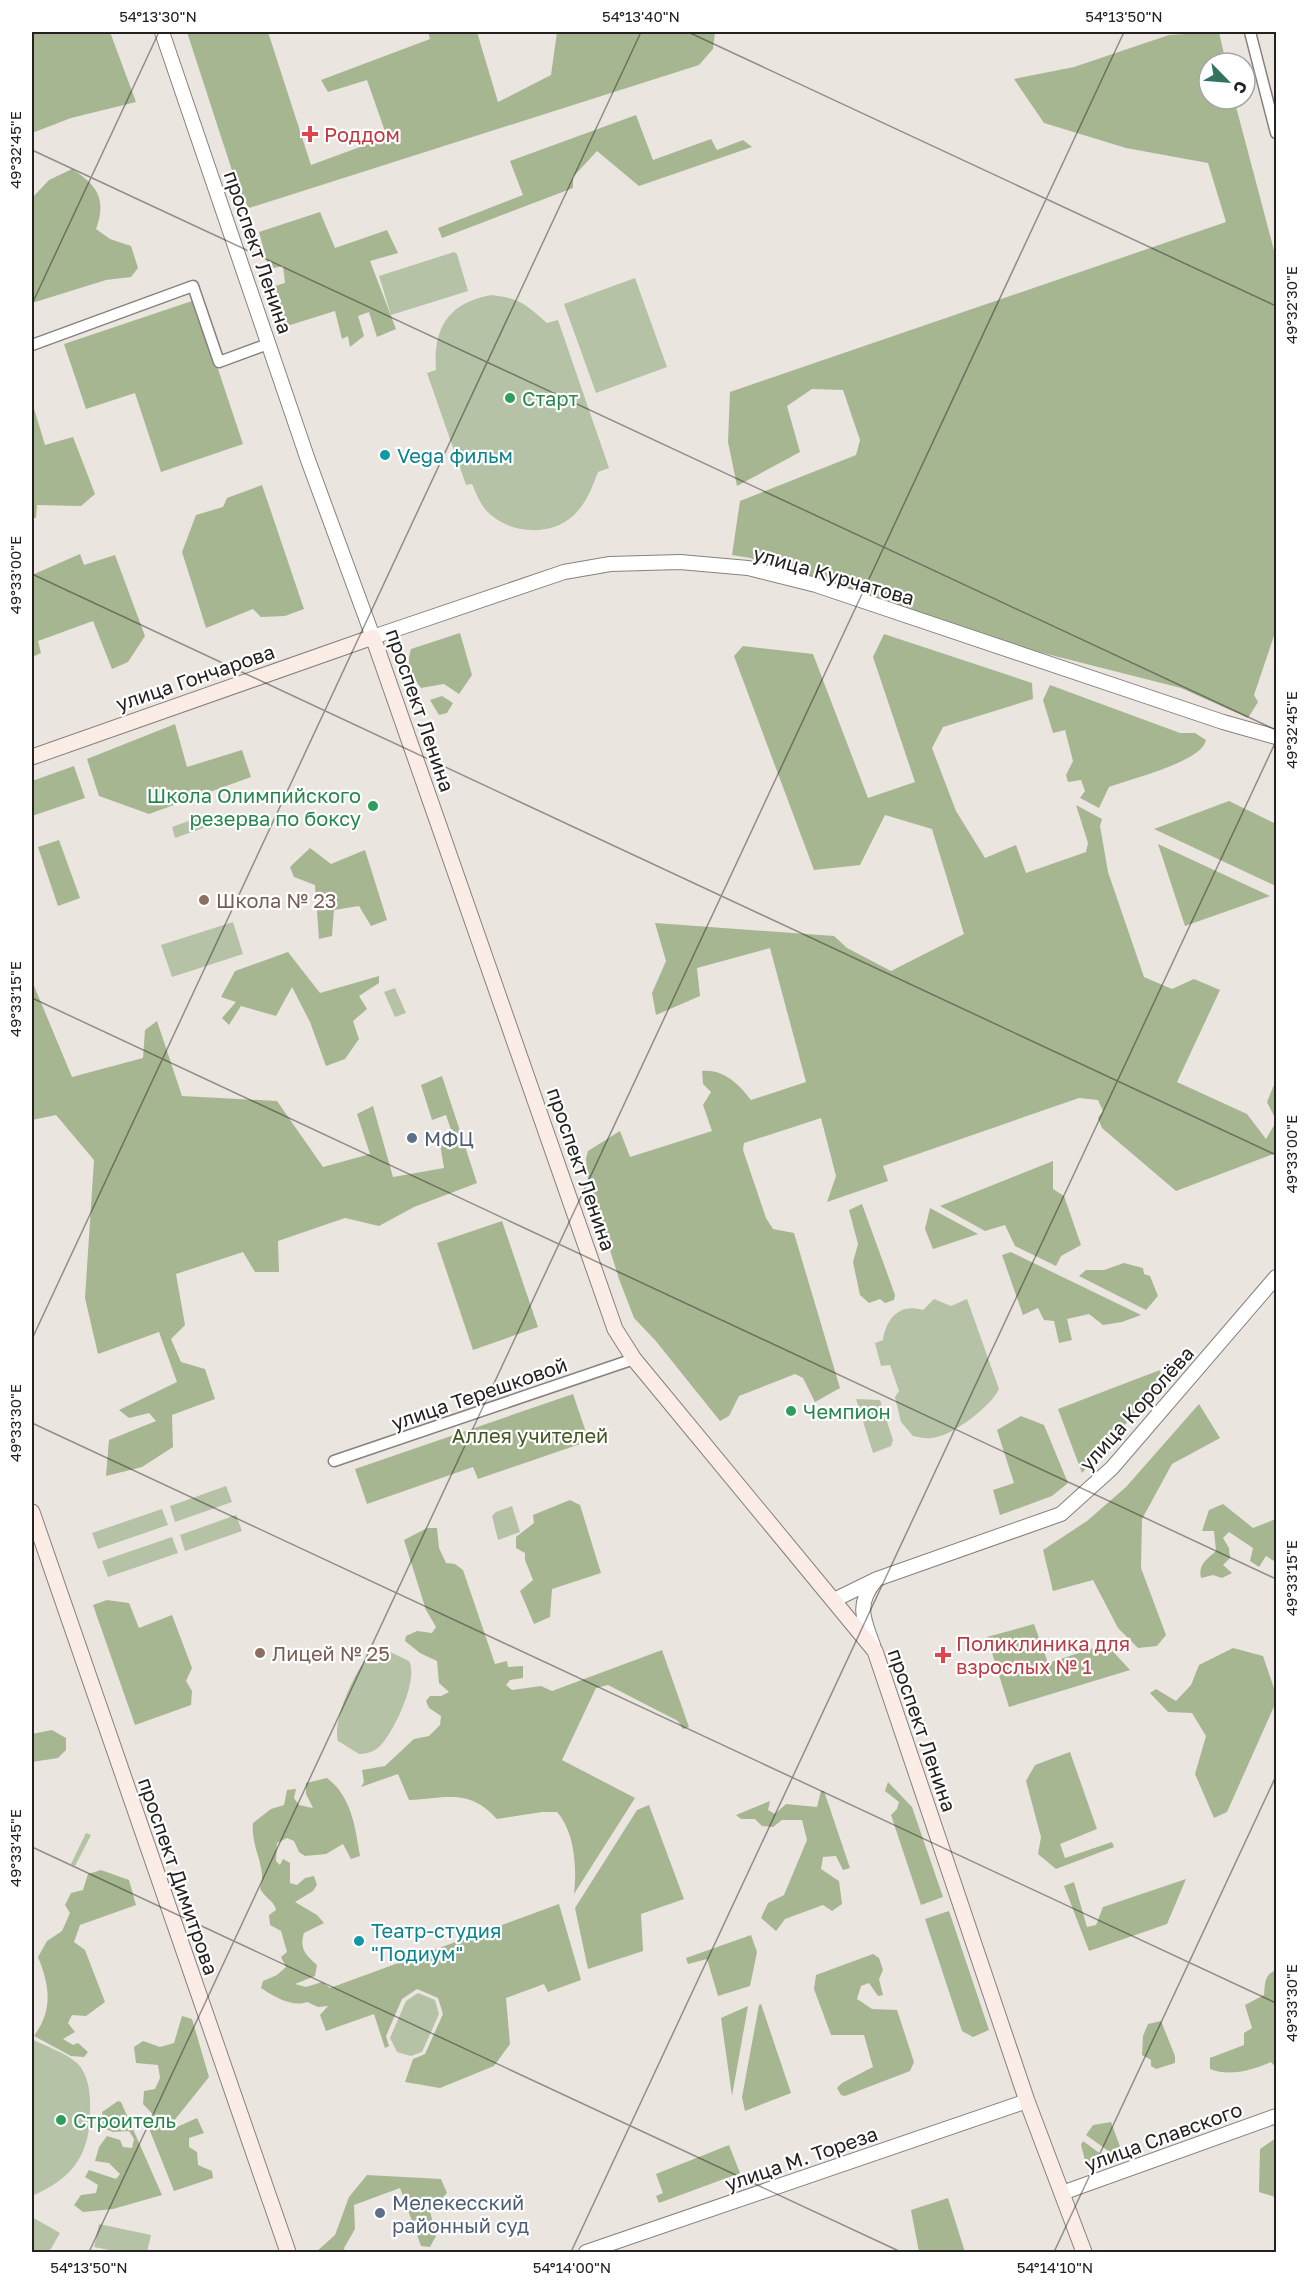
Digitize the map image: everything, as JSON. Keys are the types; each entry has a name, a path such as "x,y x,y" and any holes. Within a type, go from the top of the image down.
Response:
{"main road":[{"name":"улица Гончарова","path":"32,757 373,637"},
{"name":"проспект Ленина","path":"373,637 615,1329 634,1359 875,1651 1028,2101 1084,2253"},
{"name":"проспект Димитрова","path":"32,1512 288,2253"}],"street":[{"name":"проспект Ленина","path":"162,32 268,344 373,637"},
{"path":"1250,32 1276,133"},
{"path":"32,345 193,286 219,362 268,344"},
{"name":"улица Курчатова","path":"373,637 564,572 645,561 748,568 816,585 1223,722 1276,737"},
{"name":"улица Королёва","path":"834,1600 877,1579 1061,1514 1113,1468 1276,1277"},
{"name":"улица Терешковой","path":"334,1461 634,1359"},
{"path":"875,1651 862,1607 866,1592 877,1579"},
{"name":"улица М. Тореза","path":"586,2253 607,2249 1028,2101"},
{"name":"улица Славского","path":"1062,2193 1276,2116"}],"green space":[{"path":"32,32 110,32 136,102 71,118 32,133"},
{"path":"187,32 268,32 311,165 387,137 367,80 328,92 321,80 430,39 428,32 477,32 498,102 551,75 557,32 715,32 713,49 699,65 249,208 239,192"},
{"path":"1219,32 1223,51 1197,51 1197,111 1237,111 1276,258 1276,630 1254,695 1258,702 1248,718 1181,688 1039,652 750,558 732,555 740,501 856,455 860,440 843,390 812,389 787,406 800,452 737,486 728,442 730,392 1226,222 1208,163 1126,148 1044,123 1014,79 1074,67 1169,35"},
{"path":"636,115 653,160 711,139 717,150 743,140 752,147 639,186 597,151 573,177 573,188 442,238 438,228 523,195 510,161"},
{"path":"72,169 88,181 98,194 100,209 96,229 110,239 131,246 138,268 131,277 106,280 32,303 32,198 49,180"},
{"path":"320,212 335,248 387,230 398,253 370,261 396,329 377,337 369,312 358,316 364,336 350,347 348,336 342,339 335,311 287,326 275,286 285,283 283,266 269,269 259,232"},
{"path":"454,252 457,254 468,291 391,315 379,276"},
{"path":"635,278 667,367 596,393 564,304"},
{"name":"Старт","path":"491,295 522,303 547,323 558,320 609,468 598,472 588,496 578,511 554,527 532,530 510,526 491,515 480,501 472,484 466,485 427,373 436,370 437,342 446,320 464,304"},
{"path":"195,300 243,444 161,472 135,393 86,409 64,344"},
{"path":"32,402 45,445 73,437 95,494 81,506 37,505 36,518 32,518"},
{"path":"262,485 304,609 285,616 261,617 253,609 206,628 182,552 196,515 223,507 227,498"},
{"path":"80,554 84,565 115,555 145,636 128,662 112,669 93,621 38,641 41,653 32,657 32,575"},
{"path":"460,633 472,675 459,694 444,684 421,688 410,670 411,649"},
{"path":"884,634 1032,683 1033,699 943,727 932,748 956,811 985,858 1016,845 1026,873 1086,852 1088,843 1076,805 1102,819 1100,826 1108,872 1144,977 1172,989 1194,979 1220,990 1177,1082 1247,1114 1266,1139 1276,1122 1276,1153 1176,1191 1102,1128 1098,1118 1103,1111 1098,1100 1079,1098 883,1166 888,1181 827,1202 836,1176 821,1118 744,1143 743,1150 766,1218 773,1229 794,1233 840,1388 815,1402 803,1378 795,1374 739,1396 729,1416 720,1421 655,1340 634,1318 619,1279 588,1179 586,1159 588,1151 620,1131 630,1157 712,1131 703,1105 711,1092 703,1084 702,1071 724,1075 736,1083 751,1100 806,1082 770,948 697,968 700,996 656,1015 652,993 666,961 655,923 834,936 847,948 891,971 964,934 932,829 885,815 860,865 814,870 734,656 743,646 813,654 868,798 915,782 873,657"},
{"path":"1050,685 1180,733 1195,733 1206,740 1202,748 1192,756 1109,787 1099,808 1080,798 1085,791 1081,780 1068,782 1066,775 1073,761 1065,730 1053,733 1043,700"},
{"path":"442,696 453,703 447,713 439,715 430,700"},
{"path":"175,724 187,767 242,750 251,777 149,814 99,796 87,759"},
{"path":"74,766 85,798 32,816 32,781"},
{"path":"1229,801 1276,824 1276,886 1154,829"},
{"path":"205,815 209,826 175,838 172,827"},
{"path":"59,840 80,898 58,906 38,847"},
{"path":"1158,844 1270,896 1185,926"},
{"path":"310,848 331,864 365,850 387,920 371,926 359,906 334,910 332,936 319,939 315,885 294,877 290,867"},
{"path":"233,922 243,954 172,977 161,945"},
{"path":"288,952 320,993 379,976 379,983 359,996 367,1009 353,1021 359,1039 345,1059 326,1066 310,1022 292,987 276,1016 241,1006 229,1025 222,1018 236,1002 221,997 235,971"},
{"path":"32,981 72,1077 143,1058 145,1030 157,1021 182,1096 277,1101 323,1167 370,1154 357,1114 373,1106 393,1177 444,1168 440,1144 453,1136 446,1115 432,1120 421,1085 442,1076 477,1183 414,1207 379,1226 345,1218 278,1241 279,1272 255,1272 243,1252 176,1274 185,1325 171,1339 181,1362 205,1369 215,1399 172,1415 173,1447 142,1467 106,1476 109,1440 156,1421 149,1413 129,1418 119,1410 177,1382 159,1332 98,1354 85,1298 94,1160 56,1115 32,1120"},
{"path":"395,988 406,1013 395,1017 384,992"},
{"path":"1276,1080 1276,1120 1267,1102"},
{"path":"1053,1161 1053,1189 1064,1196 1081,1245 1061,1256 1056,1266 1015,1246 1005,1225 985,1231 940,1206"},
{"path":"862,1204 895,1295 894,1300 885,1303 880,1299 869,1303 860,1295 853,1262 858,1244 849,1210"},
{"path":"930,1208 978,1234 933,1249 925,1229"},
{"path":"502,1221 538,1327 473,1350 437,1243"},
{"path":"1011,1252 1141,1315 1122,1322 1103,1325 1089,1314 1067,1319 1072,1340 1059,1343 1054,1321 1044,1320 1038,1308 1023,1315 1002,1255"},
{"path":"1124,1263 1143,1268 1144,1274 1150,1276 1158,1296 1146,1310 1079,1276 1086,1270 1104,1270"},
{"path":"934,1299 951,1306 967,1299 999,1389 988,1404 960,1426 941,1436 927,1438 913,1436 901,1422 895,1397 899,1391 890,1365 881,1366 875,1343 883,1340 887,1325 895,1314 907,1309 923,1310"},
{"path":"1160,1370 1163,1382 1082,1473 1058,1409"},
{"name":"Аллея учителей","path":"573,1394 589,1441 478,1479 473,1467 367,1504 355,1469"},
{"path":"856,1399 880,1400 893,1440 891,1446 873,1453"},
{"path":"1199,1404 1220,1438 1172,1464 1142,1519 1141,1568 1166,1635 1157,1646 1138,1648 1118,1628 1093,1580 1053,1591 1043,1550 1087,1521 1126,1487"},
{"path":"1021,1416 1044,1425 1068,1483 1052,1496 1000,1515 993,1490 1014,1483 997,1430"},
{"path":"226,1486 232,1502 175,1522 170,1506"},
{"path":"570,1500 580,1505 601,1573 552,1589 550,1617 534,1624 520,1591 533,1580 525,1560 525,1553 516,1548 516,1537 534,1523 533,1515"},
{"path":"1223,1504 1253,1528 1276,1519 1276,1566 1274,1567 1274,1561 1266,1556 1259,1567 1250,1561 1253,1548 1229,1532 1223,1538 1229,1548 1230,1558 1223,1565 1232,1573 1222,1578 1213,1575 1201,1578 1202,1566 1216,1551 1214,1531 1202,1531 1209,1510"},
{"path":"512,1506 520,1532 498,1540 492,1516"},
{"path":"162,1509 168,1525 98,1549 92,1533"},
{"path":"236,1515 242,1531 185,1551 180,1535"},
{"path":"427,1528 437,1528 439,1548 446,1563 455,1564 463,1570 495,1664 507,1661 508,1667 523,1666 523,1678 510,1680 506,1685 512,1690 541,1686 552,1691 662,1650 689,1727 683,1729 678,1721 608,1685 596,1688 562,1760 635,1798 574,1894 575,1873 571,1840 557,1812 497,1819 487,1809 467,1799 446,1797 409,1800 398,1774 361,1787 364,1782 362,1770 385,1766 414,1739 429,1736 440,1725 441,1716 429,1708 426,1701 430,1696 441,1696 449,1692 439,1683 437,1661 420,1653 405,1641 406,1636 417,1631 432,1633 436,1627 426,1610 404,1540"},
{"path":"172,1537 178,1553 108,1577 102,1561"},
{"path":"107,1600 129,1603 139,1628 172,1615 192,1668 186,1681 192,1691 191,1705 135,1725 93,1605"},
{"path":"1034,1624 1048,1663 1106,1644 1130,1670 1009,1707 987,1637"},
{"path":"1233,1648 1263,1656 1276,1694 1276,1702 1227,1812 1214,1818 1195,1774 1206,1736 1192,1713 1168,1712 1150,1693 1156,1689 1176,1701 1191,1685 1199,1665"},
{"path":"386,1650 409,1661 411,1680 408,1692 398,1718 386,1739 375,1750 359,1754 338,1741 338,1722 341,1710 362,1664 368,1657"},
{"path":"52,1730 66,1738 66,1750 58,1758 32,1762 32,1734"},
{"path":"1070,1752 1097,1829 1060,1844 1065,1858 1112,1842 1114,1847 1056,1869 1038,1854 1041,1837 1026,1781 1035,1765"},
{"path":"327,1778 347,1803 360,1856 351,1859 343,1844 326,1854 305,1856 299,1852 294,1841 287,1838 277,1843 276,1861 280,1865 283,1859 290,1863 290,1883 297,1885 305,1878 314,1876 317,1885 313,1891 295,1902 317,1915 324,1923 304,1933 302,1943 304,1951 317,1965 315,1976 295,1984 306,1987 322,1982 330,1988 559,1904 581,1980 548,1992 544,1984 506,1998 510,2044 494,2066 440,2088 405,2082 413,2059 425,2054 443,2014 438,1998 417,1989 402,1999 386,2036 389,2046 385,2048 374,2014 326,2031 320,2015 328,2006 318,2007 307,2002 289,2002 261,1988 263,1981 277,1975 286,1967 281,1957 287,1952 281,1931 270,1925 269,1915 276,1910 275,1907 260,1888 262,1873 254,1840 253,1823 271,1809 284,1805 287,1790 296,1789 294,1798 299,1805 313,1808 306,1794 306,1783"},
{"path":"888,1782 912,1807 943,1897 921,1905 891,1815 897,1809 899,1802 885,1791"},
{"path":"821,1791 824,1791 850,1868 843,1870 836,1856 823,1857 821,1869 839,1881 842,1904 832,1911 823,1905 785,1919 776,1931 761,1918 768,1903 784,1895 807,1840 802,1820 782,1820 773,1827 762,1826 755,1819 741,1819 736,1815 770,1801 768,1810 775,1814 786,1804 817,1807"},
{"path":"649,1805 684,1899 641,1914 643,1951 588,1969 575,1908 637,1810"},
{"path":"86,1833 91,1835 75,1866 71,1864"},
{"path":"101,1870 129,1880 136,1905 80,1925 74,1942 85,1950 105,2002 86,2016 72,2015 68,2023 75,2032 63,2039 73,2045 78,2043 88,2052 84,2057 71,2056 34,2036 44,2017 48,1998 45,1978 38,1957 47,1941 62,1931 70,1913 65,1905 71,1893 83,1890 88,1874"},
{"path":"1186,1879 1167,1924 1089,1951 1064,1886 1074,1882 1087,1927 1096,1925 1103,1907"},
{"path":"949,1911 989,2030 973,2037 962,2031 925,1919"},
{"path":"751,1935 757,1952 750,1986 718,1996 707,1959 688,1964 686,1958"},
{"path":"873,1954 879,1958 883,1970 879,1979 883,1995 878,1996 869,1983 861,1986 857,1999 872,2009 897,2010 914,2062 910,2071 845,2096 841,2095 837,2088 873,2067 864,2035 831,2035 814,1989 816,1975"},
{"path":"1276,1970 1276,2068 1271,2062 1241,2072 1210,2069 1210,2058 1244,2045 1244,2033 1252,2028 1245,2005 1264,1995 1267,1977"},
{"path":"418,1993 435,2000 439,2014 422,2052 411,2056 397,2052 390,2038 406,2001"},
{"path":"761,2004 791,2093 745,2111 742,2097"},
{"path":"748,2006 732,2096 721,2018"},
{"path":"182,2016 192,2019 209,2077 173,2122 177,2127 197,2118 204,2133 189,2138 189,2147 197,2152 198,2165 212,2171 213,2178 174,2191 148,2126 160,2122 143,2104 144,2091 155,2089 160,2078 158,2065 136,2063 134,2047 143,2041 160,2047 174,2043"},
{"path":"1161,2021 1175,2056 1175,2063 1156,2069 1151,2066 1151,2060 1142,2055 1143,2036 1148,2024"},
{"name":"Строитель","path":"32,2039 72,2059 80,2067 89,2087 90,2119 84,2148 71,2171 32,2196"},
{"path":"118,2101 121,2102 162,2195 113,2209 83,2212 74,2205 81,2195 96,2193 98,2185 85,2177 89,2170 116,2179 120,2174 109,2163 95,2161 99,2147 107,2136 120,2140 123,2147 132,2148 134,2139 129,2131 113,2132 103,2128 102,2112"},
{"path":"1111,2122 1122,2152 1114,2155 1086,2135 1093,2125"},
{"path":"1276,2138 1275,2197 1259,2192 1260,2149"},
{"path":"1083,2141 1105,2157 1104,2160 1090,2165 1086,2164 1081,2145"},
{"path":"729,2145 740,2173 659,2203 656,2196 663,2193 656,2174"},
{"path":"367,2175 441,2179 447,2193 430,2211 436,2236 430,2247 421,2246 400,2188 354,2205 355,2229 344,2248 345,2252 316,2252 335,2235 349,2197"},
{"path":"948,2198 965,2252 919,2252 911,2210"},
{"path":"32,2217 60,2233 49,2252 32,2252"},
{"path":"99,2224 151,2235 147,2252 119,2252 94,2247"}],"place":[{"name":"Роддом","path":"310,134"},
{"name":"Старт","path":"510,398"},
{"name":"Vega фильм","path":"385,455"},
{"name":"Школа Олимпийского резерва по боксу","path":"373,806"},
{"name":"Школа № 23","path":"204,900"},
{"name":"МФЦ","path":"412,1138"},
{"name":"Чемпион","path":"791,1411"},
{"name":"Лицей № 25","path":"260,1653"},
{"name":"Поликлиника для взрослых № 1","path":"943,1655"},
{"name":"Театр-студия \"Подиум\"","path":"359,1941"},
{"name":"Строитель","path":"61,2120"},
{"name":"Мелекесский районный суд","path":"380,2213"}]}
